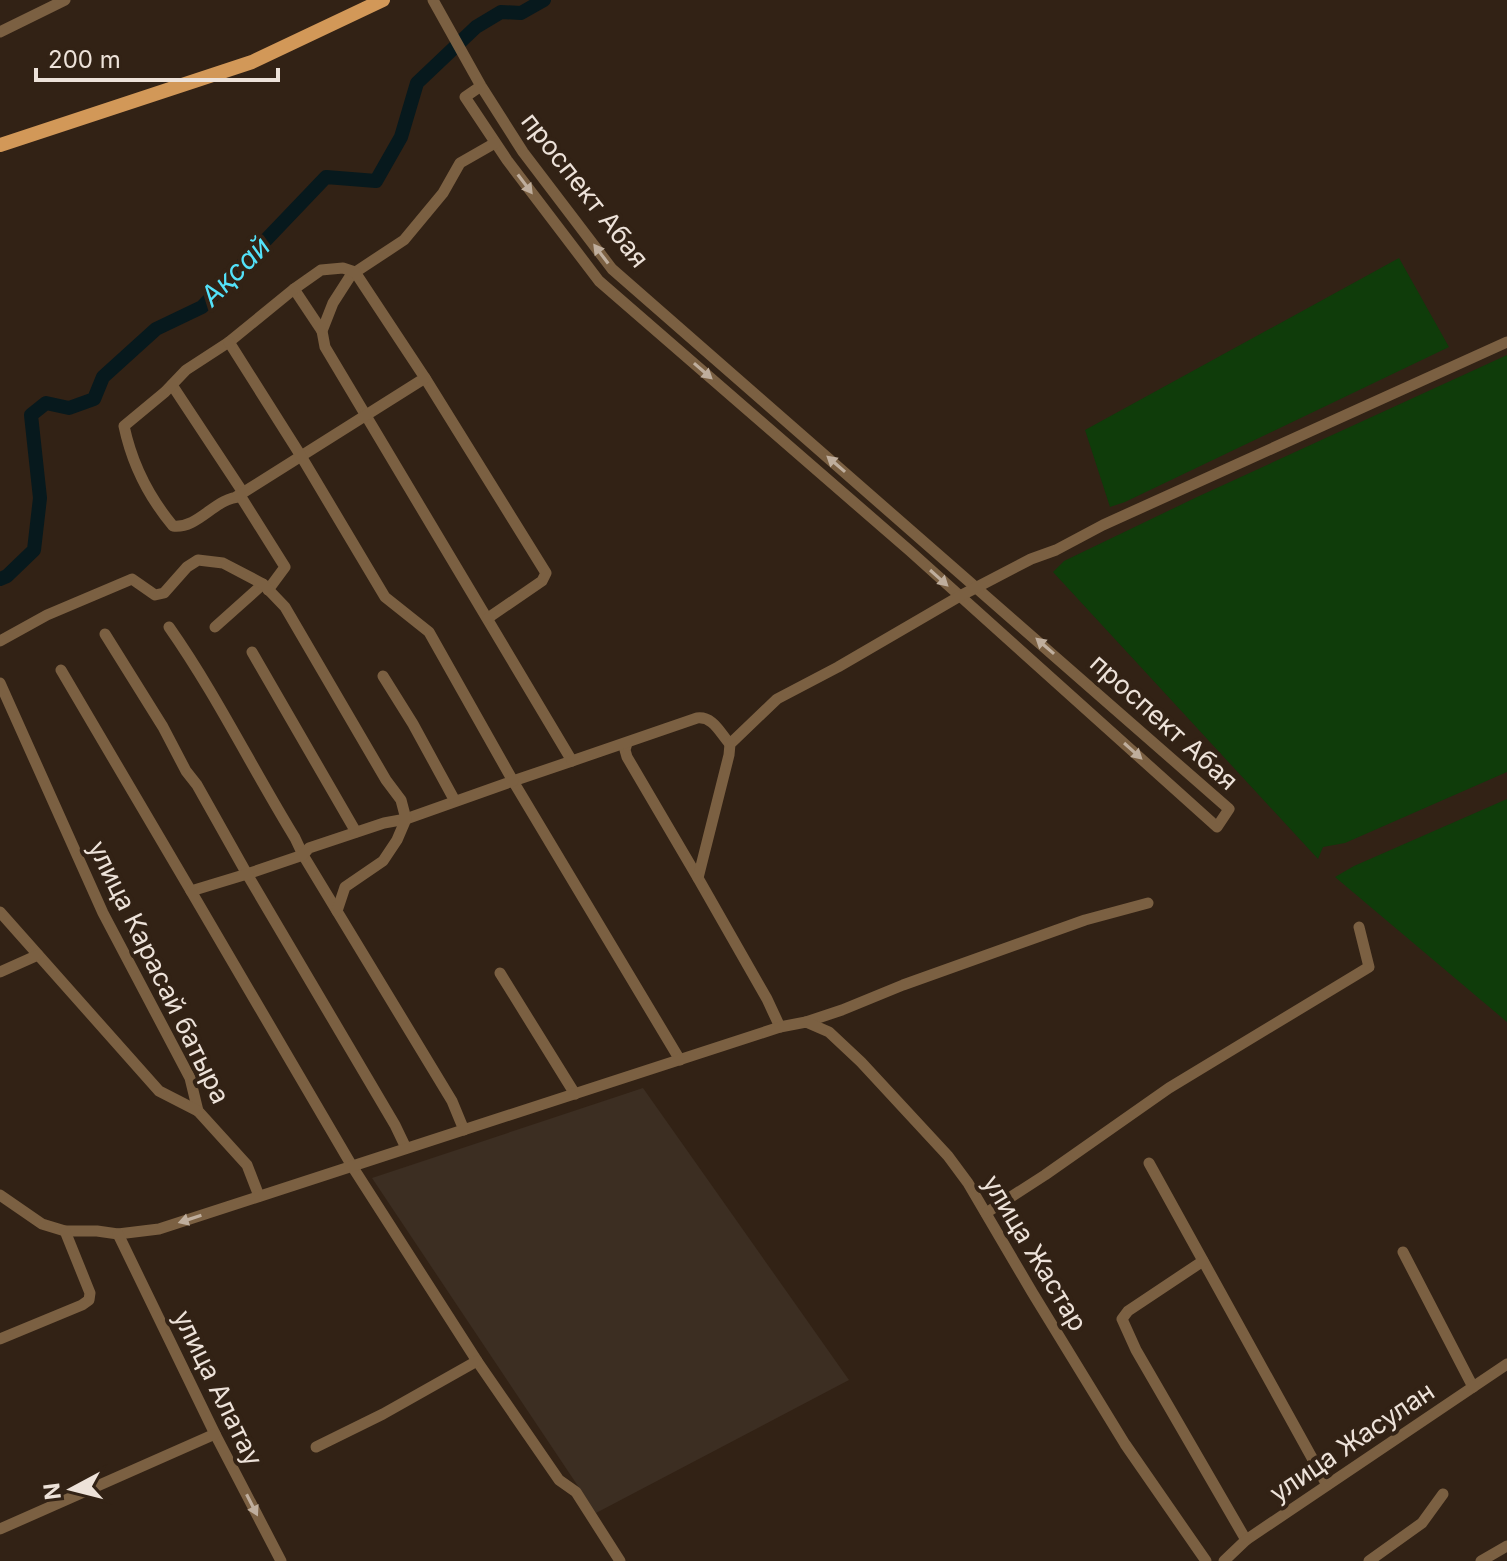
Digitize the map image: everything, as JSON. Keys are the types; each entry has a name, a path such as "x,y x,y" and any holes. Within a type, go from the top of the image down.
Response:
{"main road":[{"path":"0,145 252,62 383,0"}],"street":[{"path":"0,32 65,0"},
{"name":"проспект Абая","path":"435,2 481,86 523,152 612,269 1229,809 1217,827 960,596 599,281 495,143 465,97 481,86"},
{"path":"322,331 333,303 355,272 404,240 443,193 460,163 495,143"},
{"path":"425,378 184,527 173,526 160,510 130,455 124,426 186,370 229,342 321,270 343,268 355,272 425,378 546,573 542,581 488,618"},
{"path":"294,289 322,331 325,347 365,416 572,761"},
{"path":"229,342 385,597 429,632 513,781 680,1060"},
{"path":"698,878 730,744 777,699 1031,559 1507,342"},
{"path":"172,385 285,567 266,587 215,627"},
{"path":"0,641 47,615 132,579 155,595 164,593 187,567 198,560 223,563 266,587 285,607 386,780 401,800 406,819 383,861 345,887 337,911"},
{"path":"169,627 200,671 303,855 452,1101 464,1130"},
{"path":"105,634 197,785 406,1148"},
{"path":"252,652 356,832"},
{"path":"61,670 352,1166 477,1361 559,1480 577,1494 620,1561"},
{"path":"383,676 455,801"},
{"name":"улица Карасай батыра","path":"0,683 103,913 190,1078 198,1111 247,1165 259,1196"},
{"path":"191,891 303,855 309,848 384,823 406,819 697,718 710,719 730,744"},
{"path":"627,743 627,757 767,999 780,1027"},
{"path":"0,1195 42,1224 65,1231 118,1234 159,1229 780,1027 806,1022 1075,924 1148,903"},
{"path":"0,912 159,1091 198,1111"},
{"path":"986,1213 1169,1088 1369,967 1359,927"},
{"path":"0,972 38,955"},
{"path":"500,973 575,1094"},
{"name":"улица Жастар","path":"806,1022 829,1032 948,1156 968,1183 1125,1444 1206,1561"},
{"path":"1149,1163 1327,1485"},
{"path":"0,1339 89,1300 90,1293 65,1231"},
{"name":"улица Алатау","path":"118,1234 215,1434 281,1561"},
{"path":"1403,1252 1473,1387"},
{"path":"1203,1261 1128,1311 1122,1319 1136,1350 1246,1540"},
{"path":"316,1447 383,1414 477,1361"},
{"name":"улица Жасулан","path":"1224,1561 1246,1540 1507,1364"},
{"path":"0,1529 215,1434"},
{"path":"1369,1561 1422,1523 1443,1494"},
{"path":"1481,1561 1507,1546"}],"shaded area":[{"path":"643,1088 849,1380 596,1513 372,1178"}],"green space":[{"path":"1399,258 1449,347 1110,507 1085,430"},
{"path":"1507,355 1507,772 1345,843 1323,847 1318,859 1053,572 1064,561 1197,497"},
{"path":"1507,799 1507,1022 1335,877"}],"waterway":[{"name":"Ақсай","path":"0,579 34,550 40,498 31,415 46,403 69,408 94,399 103,377 156,329 202,307 326,177 376,181 401,137 417,83 476,27 501,12 521,13 544,0"}]}
